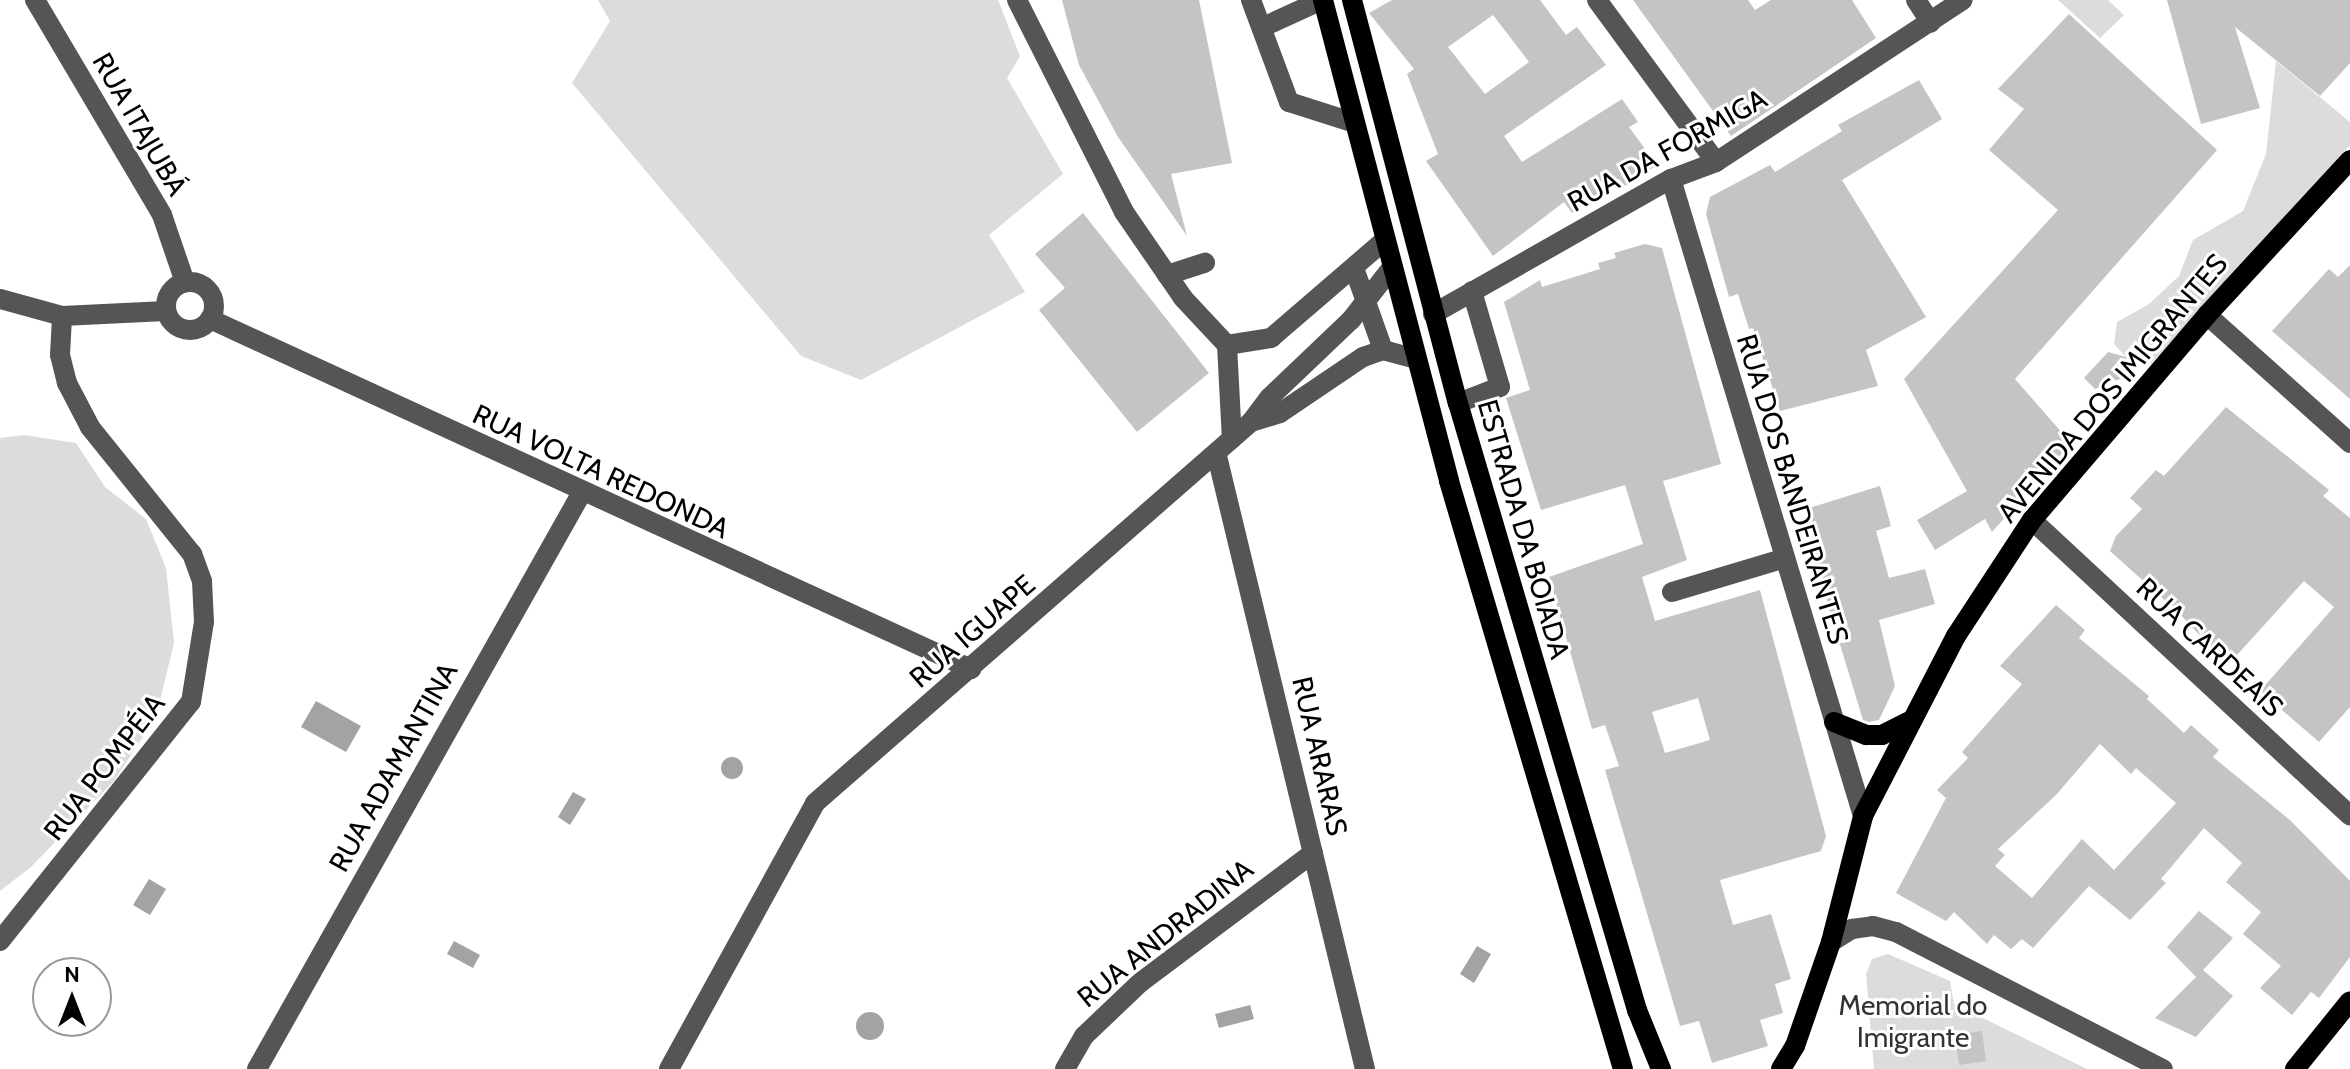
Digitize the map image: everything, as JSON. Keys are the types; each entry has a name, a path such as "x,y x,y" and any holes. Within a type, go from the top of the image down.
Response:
{"main road":[{"name":"ESTRADA DA BOIADA","path":"1322,0 1417,359 1623,1069"},
{"name":"ESTRADA DA BOIADA","path":"1352,0 1458,403 1637,1010 1661,1069"},
{"name":"AVENIDA DOS IMIGRANTES","path":"1781,1069 1795,1046 1831,942 1863,816 1908,722 1956,636 2032,520 2207,315 2350,160"},
{"path":"1834,722 1852,732 1882,735 1908,722"},
{"path":"2295,1069 2350,1001"}],"street":[{"name":"RUA ITAJUBÁ","path":"35,0 162,215 185,282"},
{"path":"1017,0 1124,212 1212,334 1227,345 1271,338 1385,240"},
{"path":"1251,0 1289,102 1355,123"},
{"path":"1263,27 1282,8 1322,0"},
{"path":"1597,0 1716,162"},
{"path":"1916,0 1931,23"},
{"name":"RUA DA FORMIGA","path":"1433,314 1671,179 1716,162 1963,0"},
{"name":"RUA DOS BANDEIRANTES","path":"1671,179 1863,816"},
{"path":"1167,275 1205,263"},
{"path":"1251,422 1269,398 1367,302 1393,266"},
{"path":"1354,268 1383,350 1417,359"},
{"path":"0,299 62,316 166,311 185,330 210,319 210,293 185,282 170,293 166,311"},
{"path":"1458,403 1500,387 1472,291"},
{"path":"2207,315 2350,443"},
{"name":"RUA POMPÉIA","path":"0,941 191,702 204,622 202,581 192,554 90,427 67,383 60,355 62,316"},
{"name":"RUA VOLTA REDONDA","path":"210,319 581,494 971,669"},
{"path":"1227,345 1232,439"},
{"name":"RUA IGUAPE","path":"669,1069 815,803 1217,456 1251,422 1280,413 1341,368 1383,350"},
{"name":"RUA ARARAS","path":"1217,456 1365,1069"},
{"name":"RUA ADAMANTINA","path":"257,1069 581,494"},
{"name":"RUA CARDEAIS","path":"2032,520 2350,816"},
{"path":"1672,592 1785,558"},
{"name":"RUA ANDRADINA","path":"1065,1069 1084,1036 1141,982 1313,853"},
{"path":"1831,942 1852,929 1873,926 1896,932 2163,1069"}],"green space":[{"path":"598,0 998,0 1020,56 1007,78 1063,174 989,235 1025,292 861,380 801,356 572,83 610,21"},
{"path":"2058,0 2108,0 2124,15 2100,38"},
{"path":"2276,61 2350,122 2350,145 2151,364 2126,357 2114,344 2117,322 2149,304 2179,276 2193,240 2243,211 2266,154"},
{"path":"24,435 76,443 105,487 146,519 166,568 174,643 156,717 114,781 31,867 0,891 0,438"},
{"name":"Memorial do Imigrante","path":"1888,954 1950,981 1954,1004 2087,1069 1874,1069 1866,974 1872,959"}],"shaded area":[{"path":"316,701 361,726 346,752 301,727"},
{"path":"728,757 736,757 743,768 736,779 728,779 721,772 721,764"},
{"path":"573,792 586,799 570,825 558,817"},
{"path":"149,879 166,889 150,915 133,905"},
{"path":"454,941 480,955 473,968 447,954"},
{"path":"1477,946 1491,954 1474,983 1460,974"},
{"path":"1250,1005 1254,1019 1219,1028 1215,1014"},
{"path":"870,1012 880,1016 884,1026 880,1036 870,1040 860,1036 856,1026 860,1016"}],"building":[{"path":"1062,0 1199,0 1232,163 1171,174 1187,236 1118,137 1079,65"},
{"path":"1392,0 1540,0 1566,35 1577,27 1606,65 1504,136 1522,162 1622,99 1638,122 1629,127 1657,165 1625,186 1619,179 1572,213 1564,202 1493,256 1426,161 1438,154 1407,74 1414,69 1369,13","holes":["1493,15 1529,62 1485,94 1448,47"]},
{"path":"1633,0 1748,0 1755,10 1771,0 1852,0 1876,38 1731,136"},
{"path":"2167,0 2350,0 2350,63 2320,96 2235,27 2260,108 2201,124"},
{"path":"2069,14 2217,150 2015,379 2071,443 1992,532 1985,519 1935,550 1917,520 1967,491 1904,379 2058,210 1989,150 2024,109 1998,89"},
{"path":"1919,80 1942,119 1842,180 1926,317 1866,350 1878,386 1780,411 1753,328 1749,329 1738,294 1729,297 1706,214 1710,197 1770,165 1775,172 1842,131 1838,125"},
{"path":"1083,213 1209,373 1137,432 1039,310 1065,288 1035,254"},
{"path":"1645,244 1662,248 1721,464 1663,481 1687,560 1642,577 1655,621 1760,590 1826,836 1821,851 1720,880 1733,925 1771,914 1791,979 1775,984 1783,1013 1760,1020 1768,1046 1712,1063 1699,1021 1680,1026 1605,770 1619,766 1605,725 1592,729 1549,577 1643,544 1625,485 1541,510 1506,398 1530,390 1504,302 1540,280 1542,287 1600,269 1598,263 1616,258 1614,253","holes":["1698,698 1710,740 1665,753 1652,712"]},
{"path":"2350,265 2350,399 2272,331 2329,269 2338,277"},
{"path":"2108,352 2126,357 2130,375 2095,389 2084,378"},
{"path":"2226,407 2329,490 2323,496 2350,518 2350,707 2319,742 2260,691 2334,607 2304,581 2227,666 2200,644 2204,640 2179,613 2110,551 2116,536 2142,509 2130,498 2156,470 2164,476"},
{"path":"1880,486 1891,526 1876,531 1889,578 1925,569 1935,604 1879,620 1895,686 1879,720 1869,722 1863,720 1828,605 1806,509"},
{"path":"2056,605 2085,630 2079,638 2149,696 2147,699 2184,733 2191,725 2219,750 2213,757 2291,821 2350,881 2350,957 2319,998 2311,992 2292,1015 2260,988 2281,966 2243,934 2261,912 2226,882 2242,863 2204,828 2161,879 2166,883 2130,920 2089,886 2033,948 2022,939 2011,949 1994,935 1987,944 1954,912 1946,921 1896,893 1946,798 1937,790 1968,758 1962,752 2022,684 2000,666","holes":["2100,744 2131,774 2136,768 2176,803 2114,870 2082,839 2032,898 1995,866 2005,855 1998,849 2056,795"]},
{"path":"2199,911 2233,938 2203,970 2233,996 2196,1037 2155,1018 2196,977 2167,947"},
{"path":"1982,1031 1986,1061 1959,1065 1955,1035"}]}
